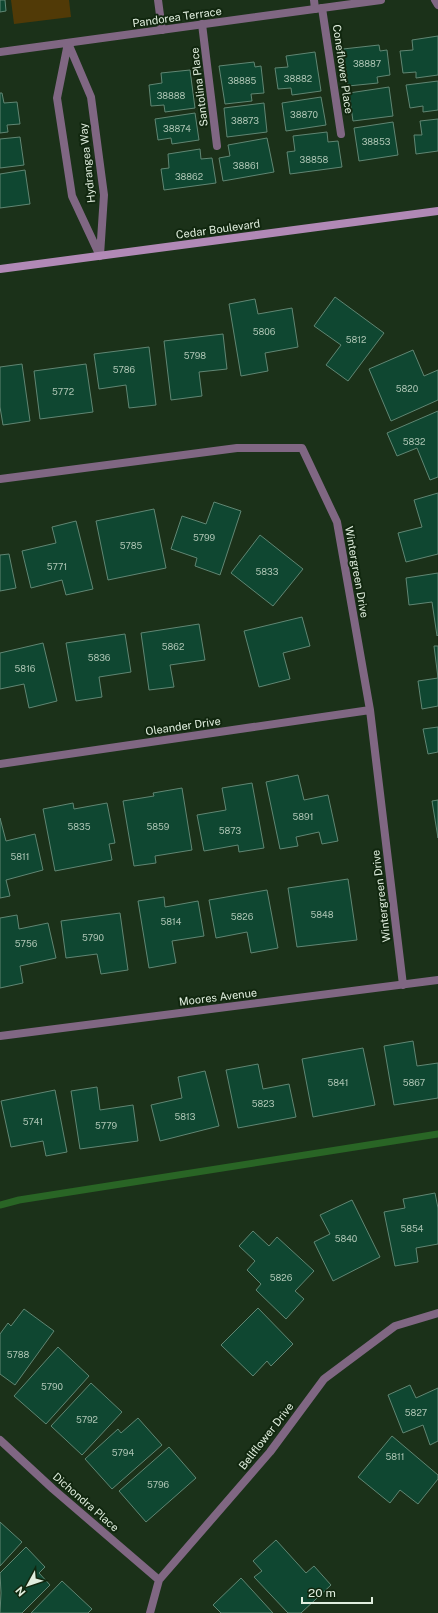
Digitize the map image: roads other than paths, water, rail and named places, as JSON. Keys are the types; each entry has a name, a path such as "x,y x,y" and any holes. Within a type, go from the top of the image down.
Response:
{"main road":[{"name":"Cedar Boulevard","path":"0,269 438,211"}],"street":[{"path":"158,0 162,30"},
{"name":"Coneflower Place","path":"314,0 319,8 341,134"},
{"name":"Pandorea Terrace","path":"0,52 381,0"},
{"path":"434,0 438,5"},
{"name":"Santolina Place","path":"202,24 217,146"},
{"name":"Hydrangea Way","path":"68,43 91,97 104,195 100,256"},
{"name":"Hydrangea Way","path":"68,43 57,98 72,196 100,256"},
{"name":"Wintergreen Drive","path":"0,479 237,448 302,448 337,522 370,710 403,985"},
{"name":"Oleander Drive","path":"0,764 370,710"},
{"name":"Moores Avenue","path":"0,1036 438,980"},
{"name":"Bellflower Drive","path":"150,1613 158,1580 270,1452 324,1379 395,1326 438,1313"},
{"name":"Dichondra Place","path":"0,1440 53,1489 158,1580"}],"waterway":[{"path":"0,1205 19,1200 438,1134"}]}
